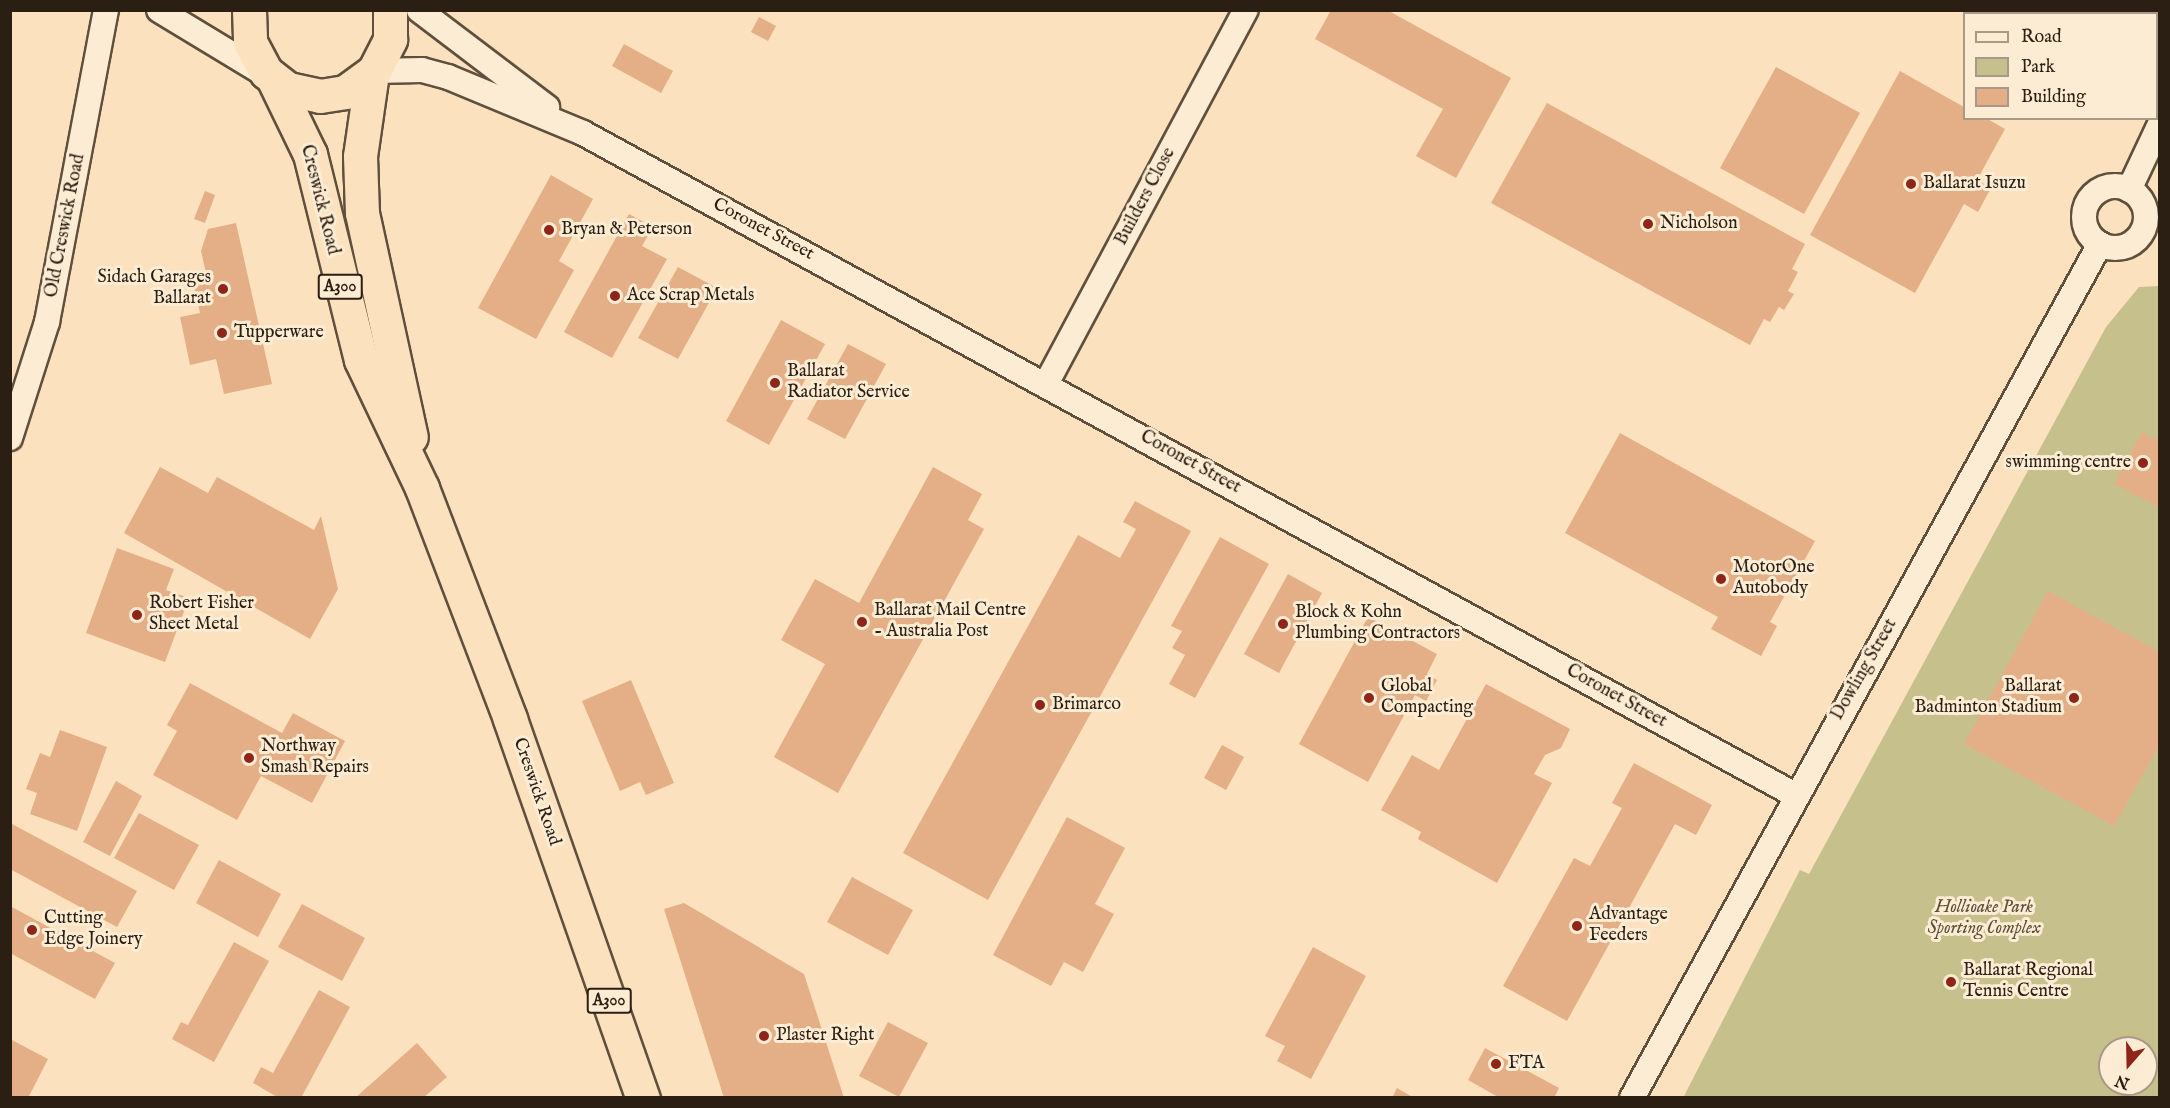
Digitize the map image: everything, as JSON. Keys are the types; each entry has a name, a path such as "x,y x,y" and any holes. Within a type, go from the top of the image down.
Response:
{"highway":[{"name":"A300","path":"249,10 252,50 274,79 304,94 329,95 352,88 373,72 390,39 390,10"},
{"name":"Creswick Road","path":"373,72 360,156 362,213 422,488"},
{"name":"Creswick Road","path":"274,79 310,154 361,360 422,488 510,719 643,1098"}],"street":[{"name":"Old Creswick Road","path":"10,438 50,311 106,10"},
{"path":"159,10 274,79"},
{"name":"Coronet Street","path":"419,10 583,133"},
{"name":"Builders Close","path":"1046,384 1246,10"},
{"name":"Coronet Street","path":"373,72 422,70 448,76 583,133 1795,795"},
{"path":"2129,190 2160,124"},
{"path":"2103,189 2129,190 2143,205 2151,236 2120,248 2100,244 2084,223 2087,203 2103,189"},
{"name":"Dowling Street","path":"1632,1098 1795,795 2100,244"}],"green space":[{"name":"Hollioake Park Sporting Complex","path":"2159,286 2159,1097 1683,1098 1800,870 1809,874 2106,327 2139,287"}],"building":[{"path":"1331,10 1387,10 1511,78 1456,178 1416,156 1443,109 1315,39"},
{"path":"759,17 776,26 768,41 751,32"},
{"path":"624,44 673,71 661,93 612,66"},
{"path":"1776,67 1860,113 1804,214 1720,168"},
{"name":"Ballarat Isuzu","path":"1900,71 1963,106 1963,120 1989,120 2005,129 1977,180 1991,188 1978,212 1964,204 1915,293 1810,235"},
{"name":"Nicholson","path":"1547,103 1805,244 1792,269 1798,272 1788,291 1794,294 1784,310 1779,307 1770,322 1764,319 1750,345 1491,203"},
{"name":"Bryan & Peterson","path":"551,175 593,199 559,261 574,270 536,339 478,308"},
{"path":"205,191 215,195 205,223 194,219"},
{"name":"Ace Scrap Metals","path":"629,214 653,227 642,246 667,259 612,358 564,332"},
{"path":"236,223 272,384 224,394 216,359 190,365 180,317 200,313 192,276 206,273 201,251 208,229"},
{"path":"678,267 717,288 678,359 638,338"},
{"name":"Ballarat Radiator Service","path":"781,320 825,344 769,445 726,421"},
{"path":"848,344 886,364 845,439 807,419"},
{"name":"swimming centre","path":"2142,432 2160,441 2160,508 2114,484"},
{"name":"MotorOne Autobody","path":"1620,433 1815,541 1770,622 1777,626 1761,656 1711,629 1718,617 1565,533"},
{"path":"160,467 208,493 217,477 314,530 321,516 338,589 310,639 124,533"},
{"name":"Ballarat Mail Centre - Australia Post","path":"933,467 982,494 968,520 984,529 838,793 774,757 825,664 781,640 815,579 859,603"},
{"name":"Brimarco","path":"1135,501 1191,531 988,900 903,853 1078,535 1120,558 1136,529 1123,522"},
{"path":"1220,537 1269,564 1195,698 1169,684 1185,655 1172,648 1182,631 1171,626"},
{"name":"Robert Fisher Sheet Metal","path":"117,548 174,569 166,590 189,598 165,662 86,633"},
{"name":"Block & Kohn Plumbing Contractors","path":"1288,574 1322,593 1279,673 1244,654"},
{"name":"Ballarat Badminton Stadium","path":"2048,591 2160,652 2160,744 2114,826 1964,744"},
{"name":"Global Compacting","path":"1368,617 1437,654 1427,674 1437,680 1426,701 1415,695 1368,782 1299,744"},
{"path":"631,680 674,783 646,795 640,782 620,791 582,701"},
{"name":"Northway Smash Repairs","path":"190,683 282,733 293,713 345,741 312,803 261,776 237,820 153,775 177,731 167,725"},
{"path":"1486,684 1570,729 1561,748 1545,755 1534,774 1552,783 1497,883 1418,839 1421,832 1381,810 1412,755 1439,770"},
{"path":"60,730 107,747 77,831 30,814 37,793 26,789 40,753 50,757"},
{"path":"1222,745 1244,757 1226,790 1204,778"},
{"name":"Advantage Feeders","path":"1634,763 1712,805 1696,835 1675,824 1567,1021 1503,986 1574,858 1590,866 1622,808 1612,803"},
{"path":"116,781 142,796 110,856 83,842"},
{"path":"139,813 199,845 174,890 114,858"},
{"path":"1067,817 1125,848 1095,904 1114,914 1083,972 1064,962 1051,986 993,955"},
{"path":"12,824 137,891 117,927 10,869"},
{"path":"219,860 281,894 258,937 196,903"},
{"path":"852,877 913,910 888,955 827,922"},
{"name":"Plaster Right","path":"684,903 804,974 844,1098 724,1098 664,909"},
{"path":"302,904 365,938 342,981 278,947"},
{"name":"Cutting Edge Joinery","path":"10,906 115,963 95,999 10,953"},
{"path":"234,942 269,961 214,1062 172,1039 181,1022 188,1025"},
{"path":"1313,947 1366,976 1311,1079 1277,1061 1285,1046 1265,1036"},
{"path":"319,990 350,1007 301,1098 279,1098 253,1083 261,1067 273,1073"},
{"path":"888,1022 928,1043 899,1097 859,1076"},
{"path":"10,1039 48,1059 28,1098 10,1098"},
{"path":"417,1043 447,1077 423,1098 355,1098"},
{"name":"FTA","path":"1485,1048 1559,1088 1554,1098 1500,1098 1468,1080"},
{"path":"1397,1088 1414,1098 1392,1098"}],"place":[{"name":"Ballarat Isuzu","path":"1911,184"},
{"name":"Nicholson","path":"1648,224"},
{"name":"Bryan & Peterson","path":"549,230"},
{"name":"Sidach Garages Ballarat","path":"223,289"},
{"name":"Ace Scrap Metals","path":"615,296"},
{"name":"Tupperware","path":"222,333"},
{"name":"Ballarat Radiator Service","path":"775,383"},
{"name":"swimming centre","path":"2143,463"},
{"name":"MotorOne Autobody","path":"1721,579"},
{"name":"Robert Fisher Sheet Metal","path":"137,615"},
{"name":"Ballarat Mail Centre - Australia Post","path":"862,622"},
{"name":"Block & Kohn Plumbing Contractors","path":"1283,624"},
{"name":"Global Compacting","path":"1369,698"},
{"name":"Ballarat Badminton Stadium","path":"2074,698"},
{"name":"Brimarco","path":"1040,705"},
{"name":"Northway Smash Repairs","path":"249,758"},
{"name":"Advantage Feeders","path":"1577,926"},
{"name":"Cutting Edge Joinery","path":"32,930"},
{"name":"Ballarat Regional Tennis Centre","path":"1951,982"},
{"name":"Plaster Right","path":"764,1036"},
{"name":"FTA","path":"1496,1064"}]}
